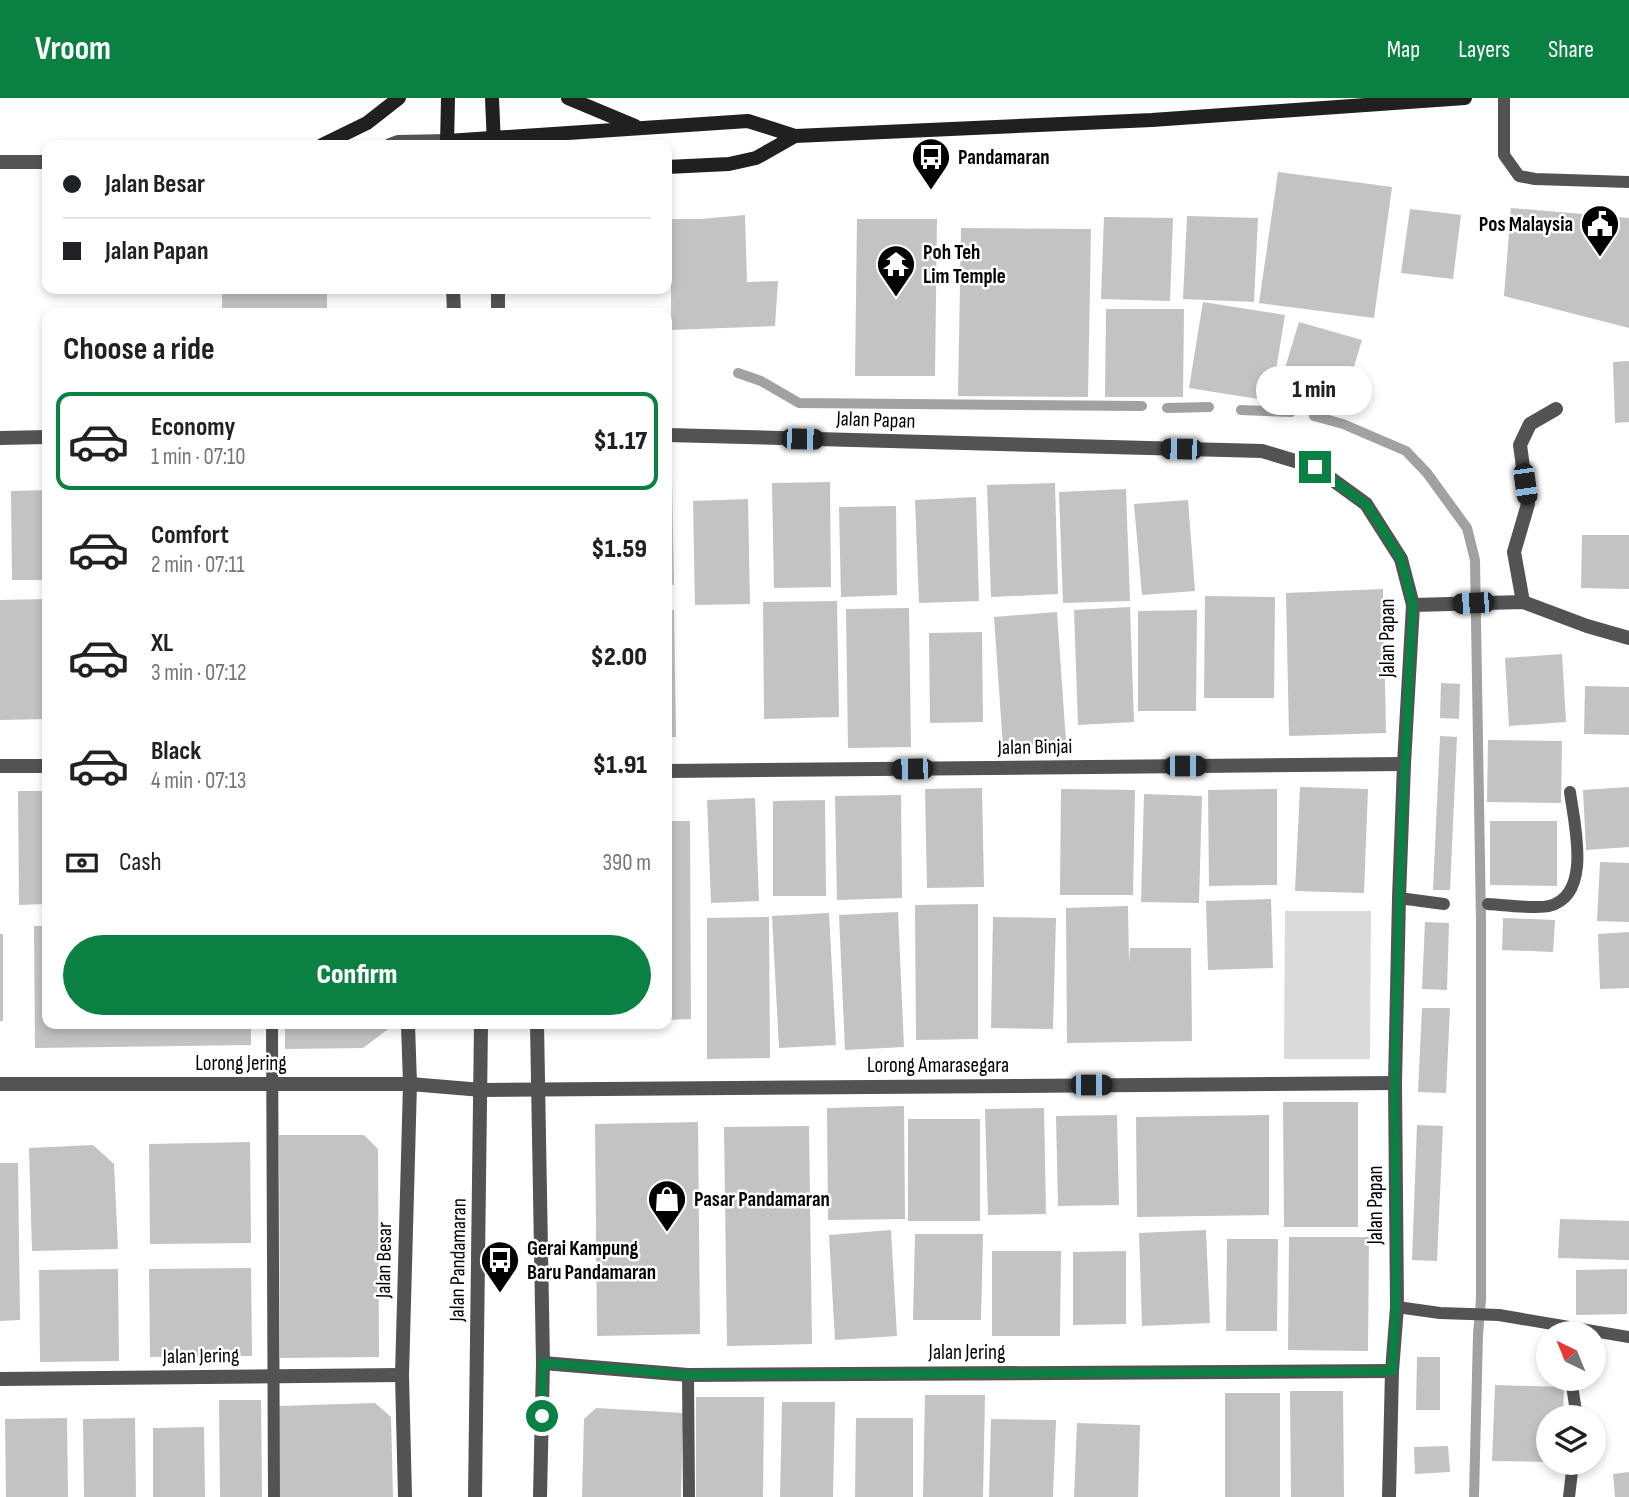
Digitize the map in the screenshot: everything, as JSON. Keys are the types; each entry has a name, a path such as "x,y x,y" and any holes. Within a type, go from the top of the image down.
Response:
{"main road":[{"path":"332,140 367,123 399,98"},
{"path":"447,140 448,98"},
{"path":"492,98 494,140"},
{"path":"568,98 639,127"},
{"path":"513,140 639,127 748,121 795,136 1152,120 1465,98"},
{"path":"672,167 729,164 756,158 795,136"}],"street":[{"path":"0,162 42,162"},
{"path":"1523,601 1514,552 1528,504 1520,445 1530,424 1556,409"},
{"name":"Jalan Papan","path":"672,435 1262,451 1315,467 1367,505 1401,559 1413,605 1399,898 1395,1083 1397,1307 1392,1371 1389,1497"},
{"path":"0,438 42,438"},
{"path":"1413,605 1523,601 1587,626 1629,638"},
{"name":"Jalan Binjai","path":"672,771 1404,764"},
{"path":"0,766 42,766"},
{"name":"Jalan Besar","path":"405,1497 402,1375 410,1084 408,1029"},
{"name":"Jalan Pandamaran","path":"475,1497 481,1029"},
{"path":"537,1029 543,1363 540,1497"},
{"name":"Lorong Amarasegara","path":"482,1090 1395,1083"},
{"name":"Lorong Jering","path":"0,1084 410,1084 482,1090"},
{"name":"Jalan Jering","path":"543,1363 688,1375 1392,1371"},
{"name":"Jalan Jering","path":"0,1379 402,1375"}],"lane":[{"path":"1504,98 1504,155 1519,176 1535,179 1629,182"},
{"path":"1488,904 1548,906 1563,899 1574,885 1578,853 1570,792"},
{"path":"1399,898 1444,904"},
{"path":"272,1029 274,1497"},
{"path":"1397,1307 1440,1313 1499,1315 1536,1323"},
{"path":"1606,1334 1629,1337"},
{"path":"688,1375 689,1497"},
{"path":"1569,1497 1572,1475"}],"shaded area":[{"path":"1285,911 1371,911 1370,1059 1284,1059"}],"building":[{"path":"1278,172 1392,187 1374,318 1259,303"},
{"path":"1511,208 1629,218 1629,328 1504,296"},
{"path":"1410,209 1461,215 1453,279 1401,273"},
{"path":"745,215 747,282 778,281 775,326 672,330 672,219"},
{"path":"1187,216 1258,218 1254,302 1183,299"},
{"path":"1104,217 1173,218 1170,301 1101,299"},
{"name":"Poh Teh Lim Temple","path":"857,219 937,219 935,376 855,376"},
{"path":"961,228 1091,229 1088,397 958,396"},
{"path":"222,294 327,294 327,308 222,308"},
{"path":"1203,302 1285,315 1271,401 1189,388"},
{"path":"1106,309 1184,309 1183,397 1105,397"},
{"path":"1299,322 1362,340 1341,410 1278,391"},
{"path":"1629,361 1629,422 1615,423 1613,362"},
{"path":"672,478 674,585 672,585"},
{"path":"830,482 831,587 774,588 772,483"},
{"path":"1055,483 1058,594 991,597 987,485"},
{"path":"1126,489 1130,601 1063,603 1059,492"},
{"path":"42,490 42,580 12,580 11,491"},
{"path":"976,497 979,601 919,603 915,500"},
{"path":"748,499 750,604 695,605 693,501"},
{"path":"1188,500 1195,591 1142,595 1134,504"},
{"path":"896,506 897,595 841,597 839,507"},
{"path":"1582,535 1629,535 1629,589 1581,588"},
{"path":"1383,589 1386,733 1289,736 1286,593"},
{"path":"1205,596 1275,597 1274,698 1204,698"},
{"path":"42,599 42,719 0,720 0,600"},
{"path":"837,601 839,717 764,719 763,602"},
{"path":"1130,607 1134,722 1078,725 1074,610"},
{"path":"909,608 911,747 848,748 846,609"},
{"path":"672,610 674,610 676,737 672,737"},
{"path":"1197,610 1196,711 1138,711 1138,611"},
{"path":"1057,612 1066,742 1003,747 994,617"},
{"path":"982,632 983,722 930,723 929,633"},
{"path":"1562,654 1566,722 1509,726 1505,658"},
{"path":"1441,683 1460,684 1459,719 1440,718"},
{"path":"1585,686 1629,687 1629,735 1584,734"},
{"path":"1440,736 1457,737 1450,890 1433,890"},
{"path":"1488,740 1562,741 1561,803 1487,802"},
{"path":"1300,787 1368,789 1364,893 1295,891"},
{"path":"1629,787 1629,847 1586,850 1583,790"},
{"path":"982,788 984,887 927,888 925,789"},
{"path":"1061,789 1135,790 1133,895 1060,895"},
{"path":"1277,789 1277,885 1209,886 1208,790"},
{"path":"18,791 42,791 42,904 19,905"},
{"path":"1144,794 1202,796 1199,903 1141,902"},
{"path":"901,795 902,898 837,900 835,796"},
{"path":"755,798 759,901 711,903 707,800"},
{"path":"825,800 826,896 773,896 773,801"},
{"path":"672,821 690,821 691,1019 672,1020"},
{"path":"1490,821 1557,821 1557,886 1490,885"},
{"path":"1600,862 1629,863 1629,922 1597,921"},
{"path":"1271,899 1273,968 1208,970 1206,901"},
{"path":"978,904 978,1039 916,1040 915,905"},
{"path":"1128,906 1129,964 1130,948 1191,948 1192,1041 1067,1043 1066,908"},
{"path":"898,912 904,1047 845,1050 839,915"},
{"path":"829,913 836,1045 779,1048 772,916"},
{"path":"769,917 770,1058 707,1059 707,918"},
{"path":"993,917 1056,918 1053,1029 991,1028"},
{"path":"1503,918 1555,920 1553,952 1502,950"},
{"path":"1425,922 1449,923 1447,990 1422,989"},
{"path":"34,926 42,926 42,1029 251,1029 251,1045 35,1048"},
{"path":"1629,932 1629,988 1600,989 1598,934"},
{"path":"0,934 3,934 3,1021 0,1021"},
{"path":"1422,1008 1450,1008 1446,1093 1418,1092"},
{"path":"285,1029 388,1029 363,1048 285,1049"},
{"path":"1283,1102 1358,1102 1358,1227 1284,1227"},
{"path":"904,1106 905,1219 828,1220 827,1108"},
{"path":"1044,1108 1046,1214 988,1215 985,1109"},
{"path":"1117,1115 1119,1205 1058,1206 1056,1116"},
{"path":"1269,1115 1269,1215 1137,1217 1136,1117"},
{"path":"908,1119 980,1119 980,1221 908,1221"},
{"path":"698,1122 700,1334 597,1336 595,1124"},
{"path":"1417,1125 1443,1126 1437,1261 1412,1260"},
{"path":"809,1126 812,1344 727,1346 724,1127"},
{"path":"279,1135 364,1135 378,1149 379,1357 280,1358"},
{"path":"250,1142 251,1243 150,1244 149,1144"},
{"path":"93,1145 114,1164 118,1249 32,1251 29,1148"},
{"path":"0,1163 18,1163 20,1320 0,1321"},
{"path":"1560,1219 1629,1221 1629,1260 1558,1258"},
{"path":"891,1230 897,1336 835,1340 829,1235"},
{"path":"1206,1230 1210,1323 1142,1326 1139,1233"},
{"path":"915,1234 983,1234 981,1320 913,1320"},
{"path":"1289,1237 1369,1237 1368,1351 1288,1350"},
{"path":"1227,1239 1278,1239 1277,1331 1226,1331"},
{"path":"992,1251 1061,1251 1060,1336 992,1336"},
{"path":"1126,1251 1126,1324 1073,1325 1073,1252"},
{"path":"251,1268 252,1356 150,1357 149,1269"},
{"path":"118,1269 119,1361 40,1362 39,1270"},
{"path":"1627,1269 1627,1314 1576,1315 1576,1270"},
{"path":"1417,1357 1440,1357 1440,1410 1416,1410"},
{"path":"1495,1385 1536,1386 1536,1391 1564,1391 1563,1405 1536,1405 1536,1462 1492,1461"},
{"path":"1290,1391 1343,1391 1344,1497 1291,1497"},
{"path":"1225,1393 1280,1393 1280,1497 1225,1497"},
{"path":"925,1395 985,1395 983,1497 923,1497"},
{"path":"696,1397 764,1397 763,1497 696,1497"},
{"path":"219,1400 261,1400 262,1497 220,1497"},
{"path":"782,1402 835,1402 833,1497 780,1497"},
{"path":"375,1403 391,1417 393,1497 280,1497 279,1406"},
{"path":"596,1408 683,1413 681,1497 582,1497 584,1419"},
{"path":"67,1418 68,1497 6,1497 5,1419"},
{"path":"135,1418 136,1497 84,1497 83,1419"},
{"path":"856,1418 913,1418 913,1497 855,1497"},
{"path":"991,1419 1056,1420 1053,1497 989,1497"},
{"path":"1077,1423 1140,1425 1138,1497 1074,1497"},
{"path":"204,1427 205,1497 153,1497 153,1428"},
{"path":"1448,1446 1450,1472 1415,1474 1414,1447"},
{"path":"1629,1472 1629,1497 1615,1497 1613,1474"}],"waterway":[{"path":"738,373 761,381 799,403 1142,406"},
{"path":"1167,408 1209,407"},
{"path":"1241,410 1291,412"},
{"path":"1314,416 1343,424 1406,451 1427,473 1467,528 1475,560 1481,922 1481,1299 1474,1497"}],"place":[{"name":"Pandamaran","path":"931,191"},
{"name":"Pos Malaysia","path":"1600,258"},
{"name":"Poh Teh Lim Temple","path":"896,298"},
{"name":"Pasar Pandamaran","path":"667,1233"},
{"name":"Gerai Kampung Baru Pandamaran","path":"500,1294"}],"route":[{"path":"542,1416 543,1363 688,1375 1392,1371 1397,1307 1395,1083 1399,898 1413,605 1401,559 1367,505 1315,467"}]}
